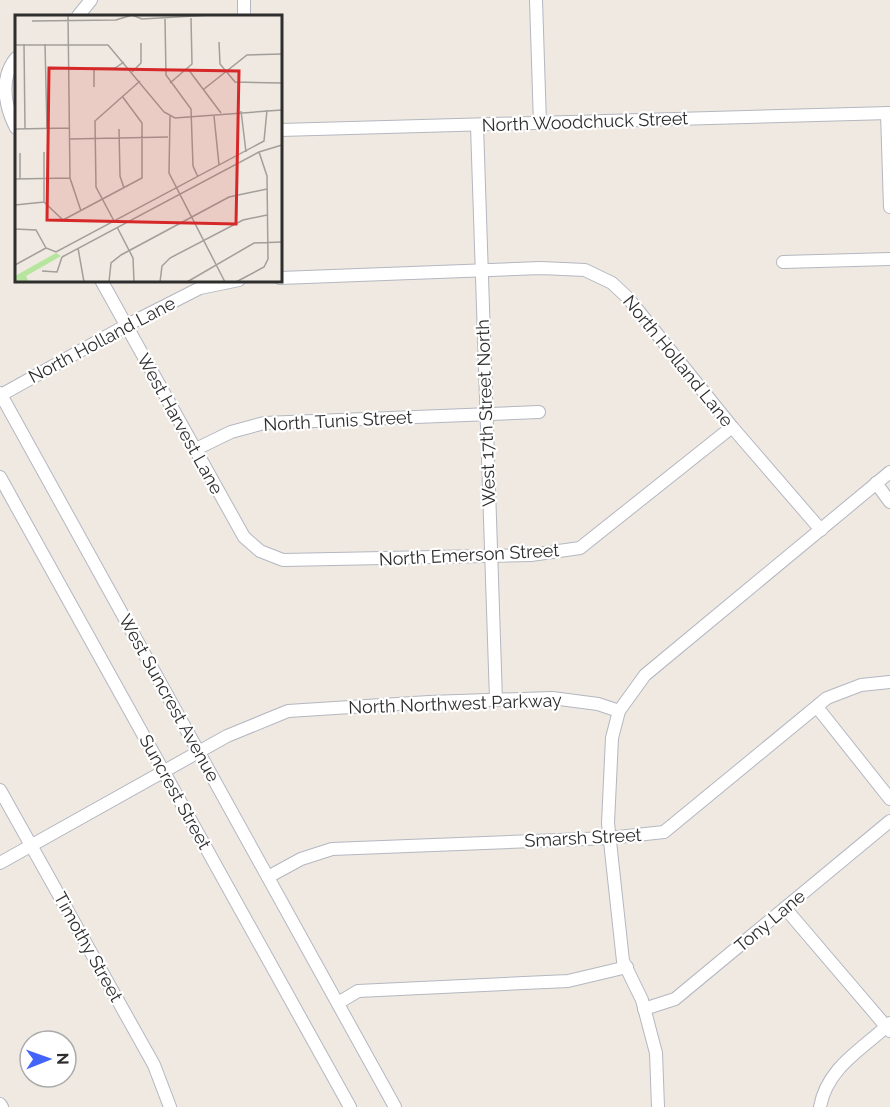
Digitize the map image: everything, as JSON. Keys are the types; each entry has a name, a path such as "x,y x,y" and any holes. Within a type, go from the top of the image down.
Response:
{"street":[{"path":"79,15 91,0"},
{"path":"536,0 540,124"},
{"path":"15,59 8,65 2,80 1,96 15,126"},
{"path":"889,113 890,207"},
{"name":"North Woodchuck Street","path":"282,130 889,113"},
{"name":"West 17th Street North","path":"477,126 496,700"},
{"path":"783,262 890,259"},
{"name":"North Holland Lane","path":"282,278 541,268 585,270 612,283 628,298 732,427 822,530"},
{"name":"West Harvest Lane","path":"101,282 244,537 260,551 271,556"},
{"name":"North Holland Lane","path":"0,394 200,288 229,282"},
{"name":"West Suncrest Avenue","path":"0,394 395,1107"},
{"name":"North Tunis Street","path":"194,450 231,432 264,423 539,412"},
{"name":"North Emerson Street","path":"271,556 283,560 337,561 531,555 580,548 732,427"},
{"path":"658,1107 656,1053 644,1009 623,961 609,838 609,762 619,711 645,675 890,472"},
{"name":"Suncrest Street","path":"0,477 350,1107"},
{"path":"876,483 890,502"},
{"name":"Smarsh Street","path":"268,877 301,859 332,849 609,838 664,832 827,698 861,684 890,682"},
{"name":"North Northwest Parkway","path":"0,862 227,736 288,711 552,698 598,704 619,711"},
{"path":"817,707 890,799"},
{"name":"Timothy Street","path":"0,790 154,1065 170,1107"},
{"name":"Tony Lane","path":"644,1009 675,999 890,821"},
{"path":"785,908 889,1027 846,1059 826,1085 820,1107"},
{"path":"338,1003 358,991 568,981 627,967"}]}
